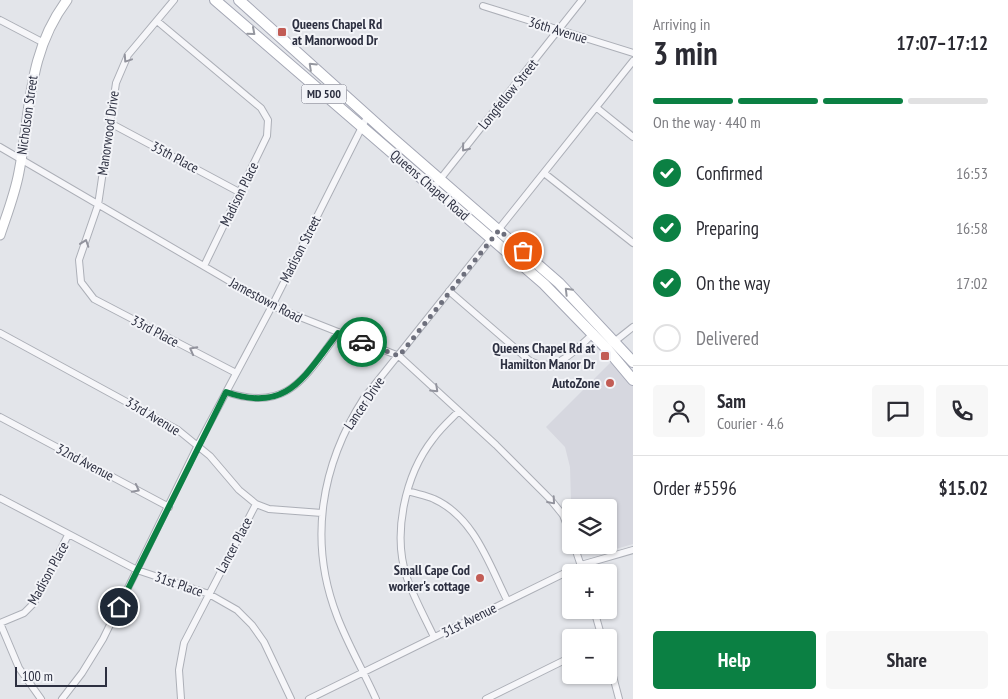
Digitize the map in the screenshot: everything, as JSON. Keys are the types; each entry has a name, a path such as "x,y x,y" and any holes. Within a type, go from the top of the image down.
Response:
{"main road":[{"name":"Queens Chapel Road","path":"215,0 362,127 499,230 559,283 597,330 633,380"},
{"name":"Queens Chapel Road","path":"239,0 368,116 492,239 597,330 614,342 633,362"}],"street":[{"name":"Nicholson Street","path":"0,235 16,184 32,78 42,42 66,0"},
{"name":"Manorwood Drive","path":"81,282 79,260 98,205 118,73 128,55 174,0"},
{"name":"Longfellow Street","path":"437,183 582,0"},
{"name":"36th Avenue","path":"483,6 633,53"},
{"path":"0,20 42,42"},
{"name":"Madison Place","path":"158,21 256,104 268,120 267,136 204,266"},
{"name":"Lancer Drive","path":"376,699 342,628 329,590 321,539 322,513 327,479 345,430 364,398 633,61"},
{"path":"597,108 633,137"},
{"name":"Madison Street","path":"62,699 82,674 103,639 198,445 272,306 368,116"},
{"name":"35th Place","path":"110,123 239,192"},
{"name":"Jamestown Road","path":"0,147 272,306 399,356 550,499 562,514"},
{"path":"544,173 633,243"},
{"name":"33rd Place","path":"81,282 94,299 236,373"},
{"path":"449,291 530,361 540,365 549,366 560,362 597,330"},
{"path":"614,342 633,327"},
{"name":"33rd Avenue","path":"0,333 163,421 198,445 217,462 246,497 256,504 269,509 322,513"},
{"path":"226,392 255,400 270,398 285,392 307,373 338,333"},
{"path":"434,637 407,578 403,561 402,520 408,491 416,468 432,440 458,411"},
{"name":"32nd Avenue","path":"0,417 169,507"},
{"path":"408,491 443,504 468,527 482,548 508,600"},
{"name":"31st Place","path":"0,498 137,570 209,594 237,610 252,625 264,642 292,699"},
{"name":"Lancer Place","path":"181,699 179,675 181,654 190,628 256,504"},
{"name":"Madison Place","path":"0,624 24,613 34,603 68,535"},
{"name":"31st Avenue","path":"584,564 633,550"},
{"name":"31st Avenue","path":"309,699 562,574"},
{"path":"0,624 15,662 41,699"},
{"path":"486,699 562,662"},
{"path":"615,684 619,699"}],"shaded area":[{"path":"612,361 633,385 633,544 617,549 617,499 571,499 570,467 565,447 546,427"}],"way so far":[{"path":"362,342 399,356 499,230 523,251"}],"place":[{"name":"Queens Chapel Rd at Manorwood Dr","path":"282,32"},
{"name":"Queens Chapel Rd at Hamilton Manor Dr","path":"605,356"},
{"name":"AutoZone","path":"610,383"},
{"name":"Small Cape Cod worker's cottage","path":"480,578"}],"route":[{"path":"119,607 226,392 255,400 278,396 292,388 307,373 338,333 362,342"}]}
